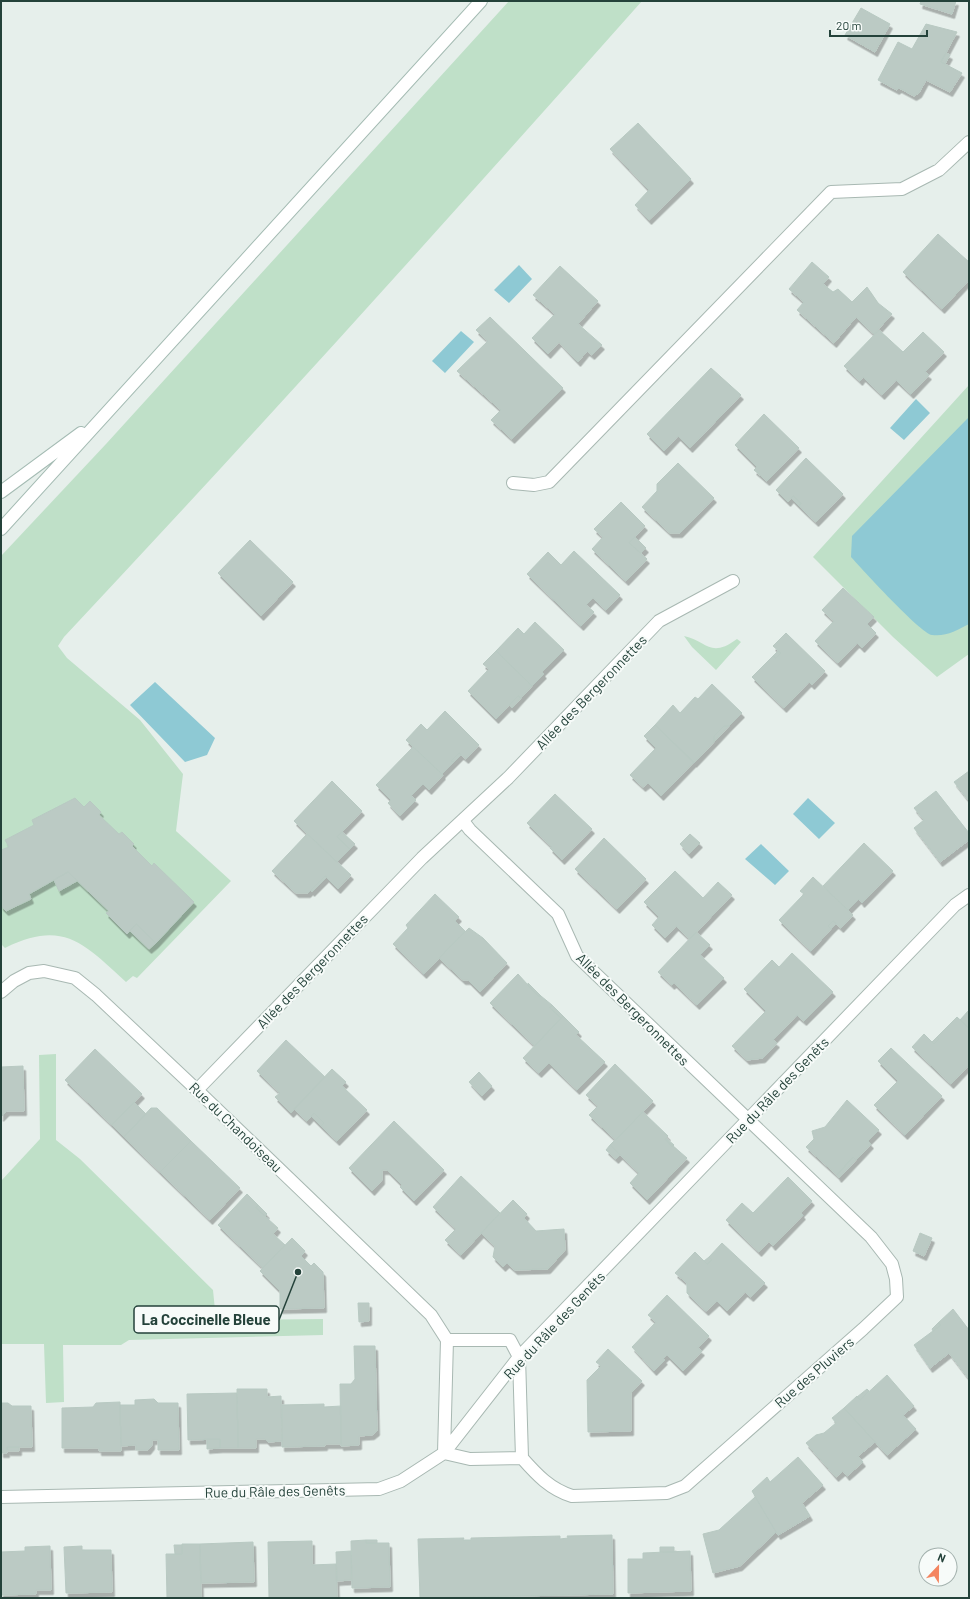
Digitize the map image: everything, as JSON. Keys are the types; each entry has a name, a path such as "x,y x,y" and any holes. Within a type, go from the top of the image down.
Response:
{"street":[{"path":"1,529 481,1"},
{"path":"513,483 534,485 549,482 831,192 902,189 939,170 969,142"},
{"path":"1,492 102,417"},
{"name":"Allée des Bergeronnettes","path":"197,1090 422,858 508,778 659,621 733,581"},
{"name":"Allée des Bergeronnettes","path":"463,821 470,830 558,914 577,956 748,1120"},
{"name":"Rue du Râle des Genêts","path":"1,1497 380,1489 402,1481 444,1453 519,1357 955,905 969,895"},
{"name":"Rue du Chandoiseau","path":"1,992 14,981 29,973 44,971 75,978 96,995 197,1090 431,1315 447,1340"},
{"name":"Rue des Pluviers","path":"522,1458 546,1484 559,1492 572,1496 667,1493 685,1486 897,1297 896,1279 892,1264 871,1236 748,1120"},
{"path":"447,1340 510,1340 519,1357 522,1458 470,1459 444,1453 447,1340"}],"green space":[{"path":"509,1 642,1 355,321 64,637 58,646 67,658 140,720 183,774 176,831 231,881 137,978 133,976 126,982 85,947 72,940 58,936 43,936 25,940 5,948 1,944 1,556 106,444"},
{"path":"969,385 969,654 937,677 893,637 813,557"},
{"path":"684,636 714,648 721,648 737,639 741,642 716,670 692,647"},
{"path":"56,1054 56,1140 80,1159 213,1290 216,1320 323,1319 323,1335 129,1340 121,1345 63,1345 64,1402 46,1403 44,1344 1,1344 1,1181 40,1139 39,1055"}],"water":[{"path":"519,265 532,279 509,303 494,290"},
{"path":"461,331 474,342 445,373 432,361"},
{"path":"916,399 930,413 904,440 890,428"},
{"path":"969,417 969,624 947,634 932,635 926,632 904,613 851,557 852,536"},
{"path":"155,682 215,738 207,755 185,762 130,705"},
{"path":"808,798 835,823 819,839 793,814"},
{"path":"761,844 789,871 775,885 745,859"}],"building":[{"path":"921,1 956,1 952,14 920,4"},
{"path":"861,8 890,24 875,52 845,35"},
{"path":"926,24 957,32 941,62 962,73 950,92 926,80 919,93 914,96 899,88 897,90 878,80 898,42 912,49"},
{"path":"946,53 950,55 945,64 941,62"},
{"path":"638,123 691,179 649,220 635,205 649,190 610,149"},
{"path":"938,234 969,262 969,280 942,309 903,272"},
{"path":"812,262 829,277 823,284 833,292 838,289 852,302 867,287 878,303 892,314 874,334 856,317 834,343 797,310 804,302 789,289"},
{"path":"560,266 598,301 578,324 602,345 592,355 587,351 578,362 559,342 548,354 532,338 555,314 533,295"},
{"path":"490,317 563,388 512,439 491,420 501,410 457,371 488,341 476,330"},
{"path":"879,330 903,352 923,332 944,352 925,372 929,375 911,394 896,380 882,395 863,377 860,381 844,366"},
{"path":"711,368 741,395 690,448 678,436 664,451 647,434"},
{"path":"764,414 799,448 767,481 754,470 757,467 735,445"},
{"path":"806,458 843,494 816,522 799,506 801,503 793,496 788,502 776,490"},
{"path":"678,463 714,498 680,533 670,533 642,507 657,491 657,484"},
{"path":"793,496 801,503 799,506 791,498"},
{"path":"621,502 645,526 629,543 647,559 626,581 592,549 603,537 594,529"},
{"path":"635,537 646,548 641,553 629,543"},
{"path":"250,540 293,582 261,616 218,573"},
{"path":"574,551 620,595 606,610 593,598 586,605 594,612 581,626 527,574 548,552 561,565"},
{"path":"843,588 874,617 867,624 876,633 862,648 857,643 838,663 815,641 834,621 822,610"},
{"path":"535,622 564,650 542,672 544,674 532,686 496,651 518,628 524,634"},
{"path":"786,633 825,671 812,685 809,682 784,708 752,677 773,656 776,658 781,653 773,646"},
{"path":"496,651 532,686 521,698 518,696 496,719 468,691 489,669 483,664"},
{"path":"778,651 781,653 776,658 773,656"},
{"path":"712,684 742,713 729,726 724,726 714,736 714,742 694,763 655,725 673,705 680,713 695,697 698,699"},
{"path":"518,696 521,698 512,708 509,705"},
{"path":"445,711 479,745 466,759 459,753 451,761 454,762 442,774 406,740 421,724 427,730"},
{"path":"655,725 694,762 661,796 648,783 643,787 630,775 656,748 644,736"},
{"path":"724,726 729,726 714,742 714,736"},
{"path":"413,747 443,775 429,790 423,784 411,796 416,800 400,816 388,803 391,800 376,785"},
{"path":"459,753 461,755 454,762 451,761"},
{"path":"969,771 969,801 954,782"},
{"path":"332,781 362,811 337,837 350,849 337,862 294,821"},
{"path":"936,791 969,833 969,840 940,862 914,828 924,820 914,808"},
{"path":"555,794 592,829 562,860 550,848 552,847 527,823"},
{"path":"75,798 84,807 90,801 101,812 99,815 119,834 122,832 134,844 132,846 152,866 154,863 194,902 156,943 136,924 127,934 106,913 109,911 68,872 29,894 31,899 6,911 1,906 1,850 9,847 5,840 34,825 32,820"},
{"path":"342,832 355,844 350,849 337,837"},
{"path":"307,834 351,875 338,889 325,876 308,893 296,893 272,871"},
{"path":"690,834 700,843 689,854 680,844"},
{"path":"604,838 646,879 617,909 575,869"},
{"path":"864,843 893,871 862,903 859,899 848,910 823,886"},
{"path":"675,871 703,898 718,882 732,895 690,939 676,926 665,938 652,925 659,917 644,902"},
{"path":"68,872 77,881 59,891 54,880"},
{"path":"325,876 327,877 312,892 311,890"},
{"path":"813,877 853,915 841,928 833,921 828,926 831,929 811,951 779,920 804,894 800,891"},
{"path":"435,894 459,917 455,921 465,931 424,974 393,944 408,928 406,925"},
{"path":"833,921 836,924 831,929 828,926"},
{"path":"136,924 156,943 149,949 130,931"},
{"path":"469,928 483,938 507,963 480,992 468,980 463,980 439,958"},
{"path":"696,932 710,945 700,955 724,978 697,1005 674,983 672,985 658,972"},
{"path":"792,953 833,992 804,1021 797,1015 773,1040 777,1043 763,1058 747,1060 732,1046 766,1011 744,989 772,960 779,967"},
{"path":"518,974 538,996 541,996 552,1005 550,1008 561,1018 535,1046 490,1003"},
{"path":"528,983 541,996 538,996 528,986"},
{"path":"552,1005 563,1016 561,1018 550,1008"},
{"path":"969,1010 969,1028 960,1020"},
{"path":"563,1016 579,1032 576,1035 605,1062 577,1090 549,1063 539,1073 523,1058"},
{"path":"957,1017 969,1028 969,1065 951,1084 912,1047 924,1034 934,1044 939,1039 937,1037"},
{"path":"937,1037 939,1039 934,1044 932,1042"},
{"path":"286,1040 325,1077 291,1113 275,1097 280,1093 257,1071"},
{"path":"891,1048 942,1096 905,1135 874,1105 898,1081 878,1061"},
{"path":"95,1049 142,1094 112,1125 65,1080"},
{"path":"615,1064 653,1101 616,1140 589,1115 598,1106 586,1095"},
{"path":"23,1066 24,1111 7,1111 1,1117 1,1067"},
{"path":"332,1069 346,1082 342,1086 367,1110 337,1141 321,1126 324,1123 314,1113 307,1121 294,1109"},
{"path":"479,1072 492,1086 482,1096 469,1082"},
{"path":"847,1100 879,1130 868,1141 871,1144 856,1160 853,1157 837,1175 806,1147 814,1139 812,1131 825,1127"},
{"path":"134,1102 146,1114 124,1137 112,1125"},
{"path":"151,1108 157,1108 191,1141 160,1172 124,1137"},
{"path":"643,1112 668,1136 665,1139 687,1158 647,1200 630,1183 639,1173 610,1145"},
{"path":"314,1113 324,1123 321,1126 311,1116"},
{"path":"394,1121 444,1170 414,1201 400,1187 402,1185 387,1170 382,1170 382,1180 372,1191 349,1168"},
{"path":"666,1138 674,1145 672,1147 665,1139"},
{"path":"191,1141 240,1188 210,1220 160,1172"},
{"path":"610,1145 620,1155 616,1159 606,1150"},
{"path":"853,1157 856,1160 839,1178 837,1175"},
{"path":"461,1176 500,1213 461,1255 445,1240 456,1229 433,1207"},
{"path":"788,1177 812,1201 801,1213 803,1215 773,1246 769,1241 759,1252 726,1220 742,1203 753,1213"},
{"path":"247,1194 258,1205 256,1208 278,1228 273,1234 285,1245 263,1268 218,1225"},
{"path":"513,1200 527,1214 524,1218 536,1231 564,1229 565,1250 548,1269 515,1270 507,1263 503,1267 493,1257 495,1246 481,1233"},
{"path":"258,1205 267,1214 265,1216 256,1208"},
{"path":"920,1233 932,1238 924,1256 913,1251"},
{"path":"292,1238 305,1251 301,1256 311,1266 314,1263 323,1272 324,1308 280,1309 280,1291 260,1271"},
{"path":"722,1243 765,1283 751,1297 745,1292 727,1311 717,1301 706,1311 687,1293 687,1283 675,1273 695,1252 707,1264 712,1260 709,1257"},
{"path":"709,1257 712,1260 707,1264 704,1261"},
{"path":"667,1295 709,1336 698,1348 702,1351 683,1371 667,1355 663,1359 665,1360 654,1371 632,1347 656,1322 648,1315"},
{"path":"358,1303 369,1303 369,1321 359,1322"},
{"path":"953,1309 969,1330 969,1379 949,1353 930,1368 914,1345 941,1325 938,1323"},
{"path":"938,1323 941,1325 933,1331 932,1329"},
{"path":"354,1346 375,1346 377,1431 372,1435 359,1436 359,1445 341,1446 340,1384 351,1384 355,1379"},
{"path":"608,1349 642,1381 631,1393 631,1431 588,1432 587,1380 601,1366 596,1362"},
{"path":"887,1375 914,1406 903,1415 916,1429 887,1455 844,1408 857,1396 860,1400"},
{"path":"237,1389 267,1389 267,1397 281,1396 282,1441 268,1442 265,1439 256,1439 256,1448 238,1448"},
{"path":"867,1389 869,1391 860,1400 857,1397"},
{"path":"237,1393 238,1448 220,1448 220,1439 188,1440 187,1394"},
{"path":"154,1399 158,1403 178,1403 179,1450 158,1450 158,1440 152,1440 152,1445 148,1450 136,1450 136,1445 121,1446 120,1405 135,1405 135,1400"},
{"path":"120,1402 121,1451 99,1451 99,1448 62,1448 62,1408 93,1407 96,1403"},
{"path":"1,1403 8,1403 12,1406 31,1406 32,1447 7,1447 7,1453 1,1453"},
{"path":"324,1404 324,1407 341,1406 341,1444 282,1447 282,1405"},
{"path":"844,1408 875,1442 858,1456 863,1462 847,1476 843,1471 836,1477 806,1443 816,1435 824,1433 836,1423 832,1418"},
{"path":"207,1439 220,1439 220,1448 207,1449"},
{"path":"7,1447 19,1447 19,1451 8,1451"},
{"path":"798,1457 823,1485 802,1503 810,1516 778,1535 752,1491 767,1477 770,1482"},
{"path":"755,1497 776,1532 740,1566 713,1573 703,1534 719,1530"},
{"path":"612,1535 613,1594 420,1598 418,1539 464,1538 463,1540 471,1540 471,1538 560,1536 560,1539 568,1538 567,1536"},
{"path":"366,1540 377,1540 377,1543 366,1543"},
{"path":"366,1540 366,1543 389,1543 390,1587 352,1588 351,1541"},
{"path":"312,1541 312,1565 336,1564 337,1598 269,1598 268,1542"},
{"path":"253,1542 254,1582 201,1583 200,1544"},
{"path":"182,1544 200,1544 201,1598 167,1598 166,1554 182,1554"},
{"path":"174,1545 182,1545 182,1554 175,1554"},
{"path":"50,1546 51,1590 36,1590 36,1594 1,1595 1,1552 25,1551 25,1547"},
{"path":"82,1546 82,1550 111,1550 112,1592 66,1593 64,1547"},
{"path":"660,1547 674,1547 674,1552 660,1552"},
{"path":"351,1551 351,1580 337,1581 336,1552"},
{"path":"690,1551 691,1591 628,1593 628,1559 643,1559 643,1553"}],"place":[{"name":"La Coccinelle Bleue","path":"298,1272"}]}
